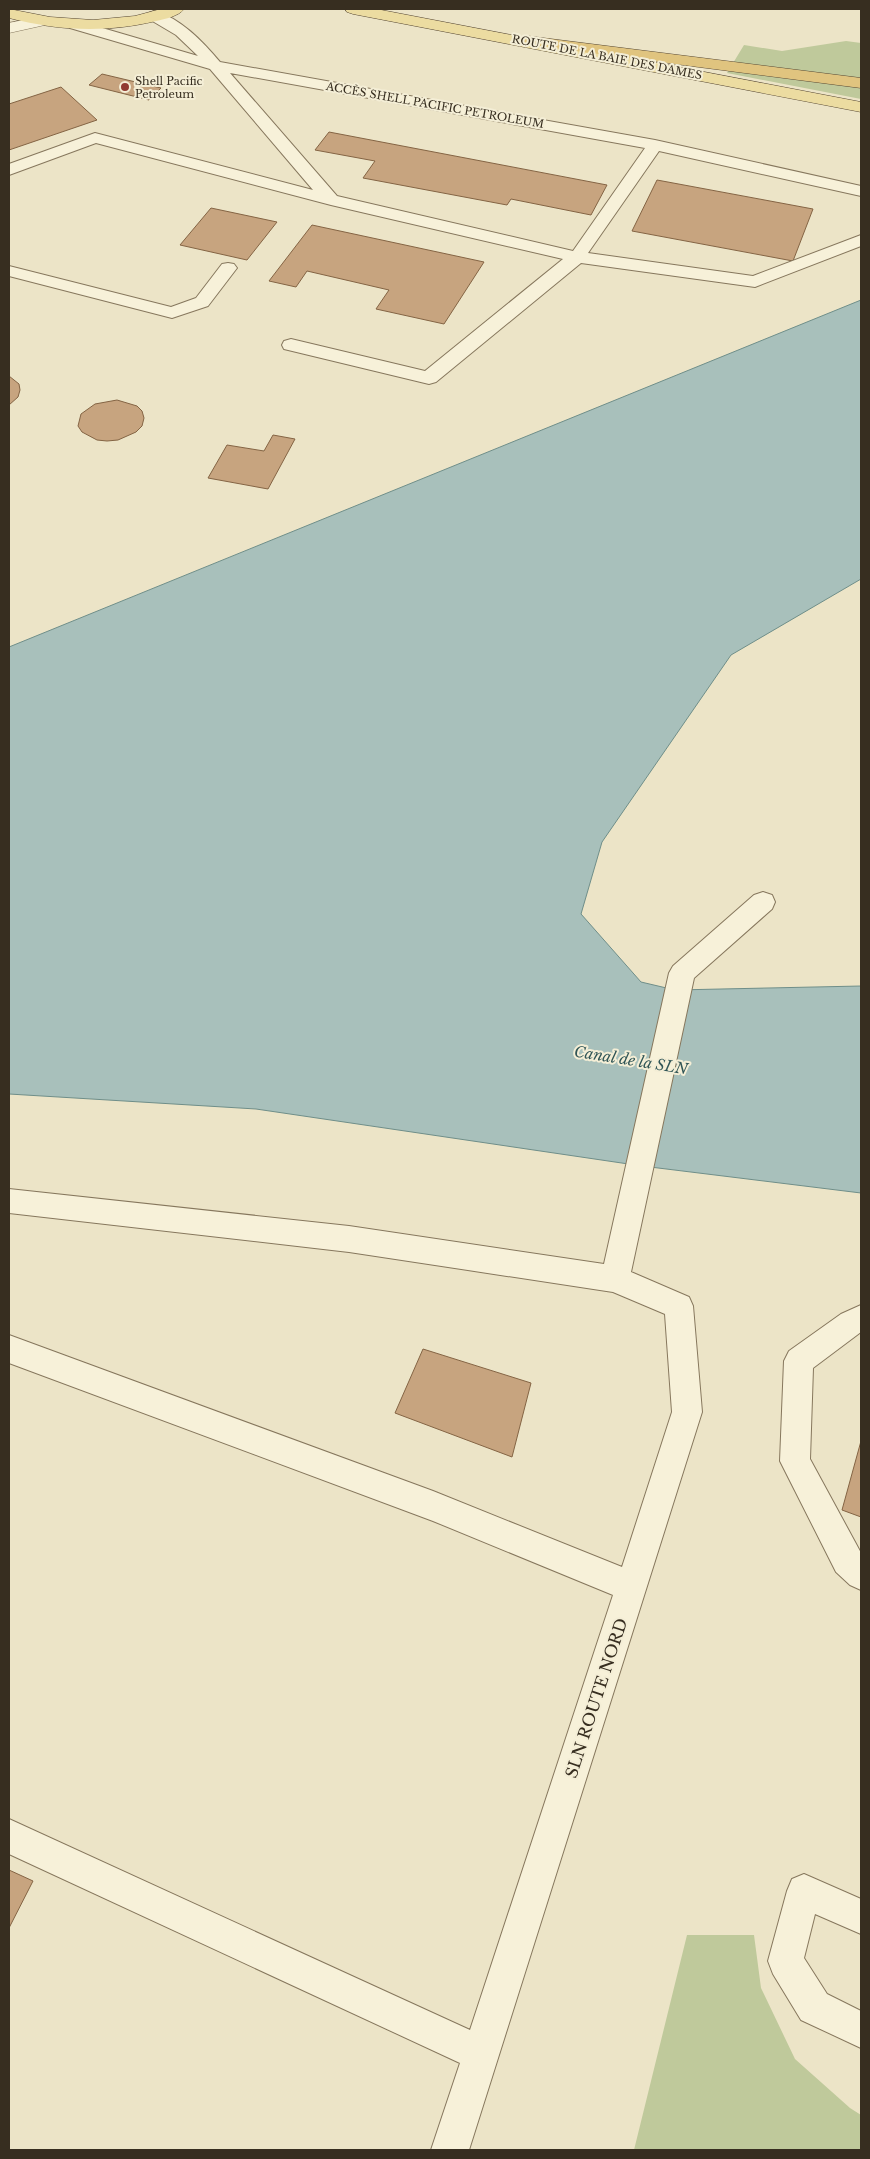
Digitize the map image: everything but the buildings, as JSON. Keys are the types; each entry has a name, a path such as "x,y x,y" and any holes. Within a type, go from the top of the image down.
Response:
{"highway":[{"path":"528,42 861,83"}],"main road":[{"path":"9,14 39,22 75,25 102,24 154,16 177,9"},
{"name":"ROUTE DE LA BAIE DES DAMES","path":"354,9 861,108"}],"street":[{"path":"9,28 39,22"}],"lane":[{"path":"154,16 181,32 199,46 331,200"},
{"name":"ACCÈS SHELL PACIFIC PETROLEUM","path":"75,25 216,66 655,145 861,191"},
{"path":"9,170 95,138 331,200 577,257 755,282 861,240"},
{"path":"291,345 429,378 577,257 655,145"},
{"path":"9,271 172,313 202,302 228,268"},
{"path":"9,1201 349,1239 615,1279 682,973 763,902"},
{"name":"SLN ROUTE NORD","path":"450,2150 687,1412 679,1306 615,1279"},
{"path":"861,1318 851,1323 799,1361 795,1461 846,1561 861,1574"},
{"path":"9,1349 432,1506 632,1587"},
{"path":"9,1836 481,2054"},
{"path":"861,1917 804,1891 786,1961 814,2007 861,2030"}],"green space":[{"path":"846,41 861,43 861,99 727,73 744,45 782,51"},
{"path":"687,1935 754,1935 761,1988 795,2059 850,2108 861,2115 861,2150 634,2150"}],"water":[{"name":"Canal de la SLN","path":"861,300 861,579 731,655 602,842 581,914 641,982 675,990 861,986 861,1193 642,1166 256,1109 9,1094 9,647"}],"place":[{"name":"Shell Pacific Petroleum","path":"125,87"}]}
